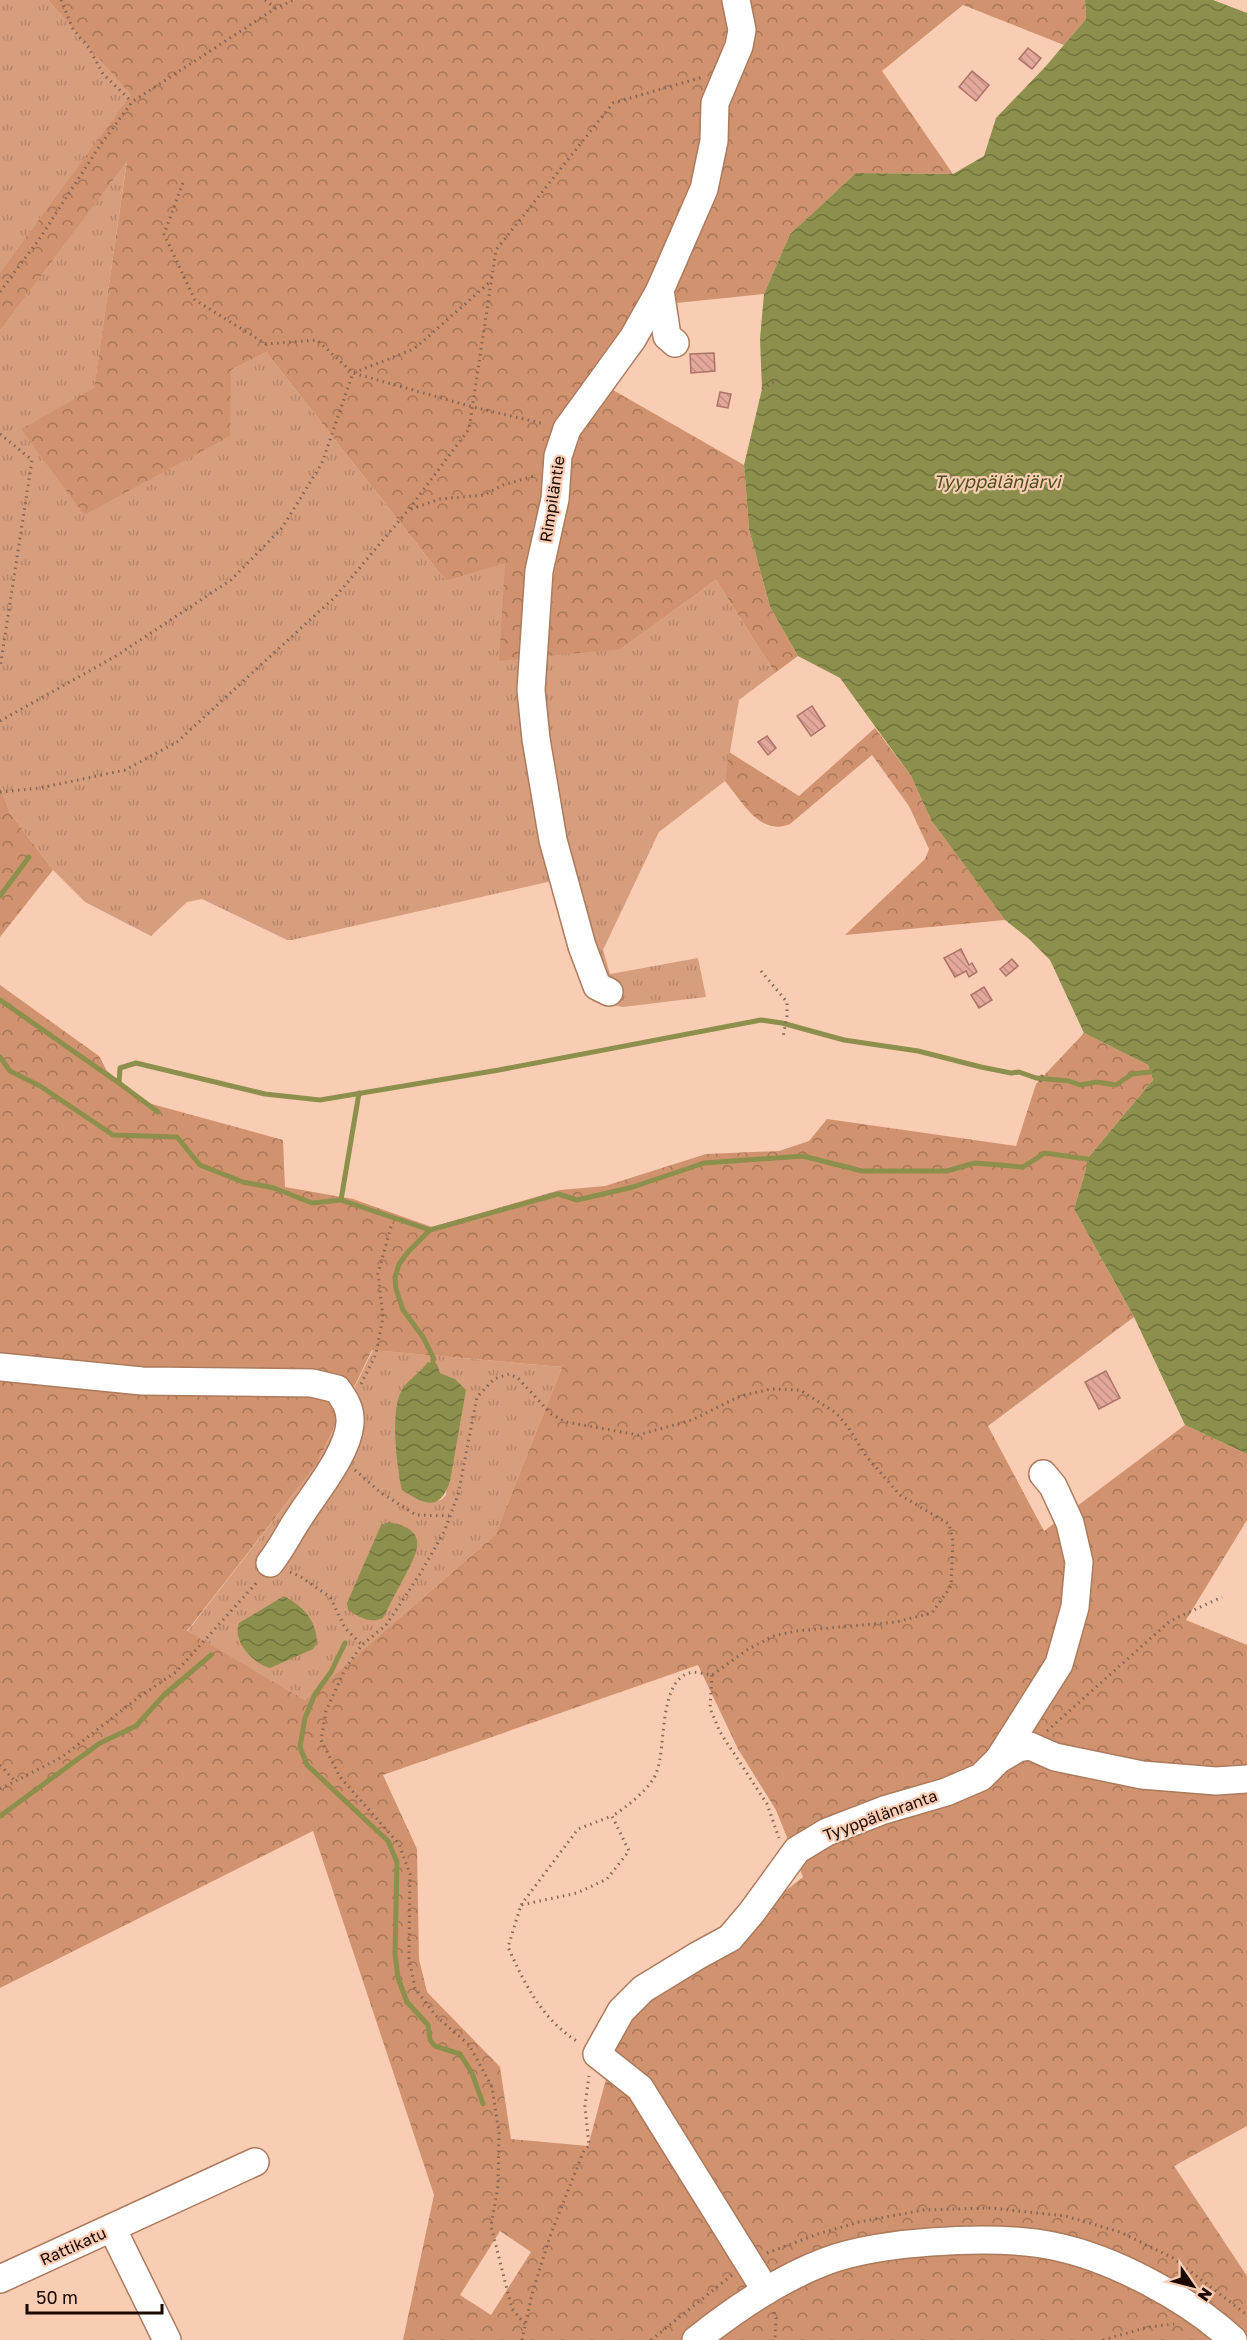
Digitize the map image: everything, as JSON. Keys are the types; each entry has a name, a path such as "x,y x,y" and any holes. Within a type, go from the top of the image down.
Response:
{"street":[{"name":"Rimpiläntie","path":"609,992 597,986 582,946 553,840 536,739 531,690 539,571 555,500 558,456 567,429 633,338 660,290 704,189 714,141 716,103 739,46 742,30 736,0"},
{"path":"660,290 667,336 675,343"},
{"path":"0,1368 142,1381 312,1383 337,1389 349,1407 350,1424 343,1448 283,1546 270,1563"},
{"path":"998,1760 1059,1664 1075,1607 1078,1562 1070,1523 1053,1486 1043,1474"},
{"path":"1030,1746 1055,1757 1142,1775 1216,1781 1247,1779"},
{"name":"Tyyppälänranta","path":"597,2054 621,2011 643,1989 730,1938 752,1912 796,1850 826,1832 981,1777 998,1760 1018,1748 1030,1746"},
{"path":"597,2054 640,2088 766,2291"},
{"name":"Rattikatu","path":"0,2279 255,2162"},
{"path":"112,2228 167,2340"},
{"path":"696,2340 766,2291 825,2261 887,2246 982,2239 1054,2246 1112,2265 1159,2288 1206,2316 1233,2340"}],"path":[{"path":"61,0 73,29 89,48 103,74 132,102"},
{"path":"265,0 276,8"},
{"path":"0,292 40,238 99,147 132,102 276,8 294,0"},
{"path":"0,792 40,788 125,770 177,742 336,596 410,509 469,429 496,250 613,104 730,69"},
{"path":"183,183 164,234 195,300 266,344 317,340 353,373 472,407 567,429"},
{"path":"0,721 116,656 231,580 282,528 322,463 353,373 414,349 491,280"},
{"path":"762,389 778,380"},
{"path":"0,434 32,460 0,668"},
{"path":"410,509 440,499 484,495 502,484 557,469"},
{"path":"761,970 787,1002 783,1037"},
{"path":"1040,1082 1043,1072"},
{"path":"349,1407 376,1354 383,1317 378,1274 392,1223"},
{"path":"522,2340 549,2239 584,2150 589,2146 585,2106 590,2073 597,2054 559,2030 526,1988 508,1947 521,1905 578,1829 612,1816 629,1806 657,1773 667,1699 683,1675 692,1672 712,1675 747,1650 773,1636 796,1631 896,1622 932,1613 951,1586 953,1540 949,1524 900,1495 866,1456 848,1427 836,1413 800,1390 771,1389 740,1396 692,1420 638,1435 566,1422 551,1414 518,1378 508,1374 494,1379 477,1397 458,1495 444,1532 386,1625 362,1645 345,1669 326,1711 321,1740 340,1777 399,1844 410,1874 409,1958 415,1988 435,2015 469,2045 492,2087 499,2133 498,2186 491,2226 512,2309 525,2324"},
{"path":"343,1448 352,1468 380,1492 416,1515 449,1516"},
{"path":"0,1789 62,1756 139,1697 176,1672 255,1586 270,1563 301,1577 330,1597 345,1628 362,1645"},
{"path":"1030,1746 1170,1621 1222,1598"},
{"path":"712,1675 710,1708 720,1732 767,1804 787,1862"},
{"path":"0,1765 14,1780"},
{"path":"521,1905 577,1893 607,1879 629,1851 612,1816"},
{"path":"766,2291 776,2318 775,2340"},
{"path":"1103,2340 1148,2327 1187,2322 1206,2316"}],"green space":[{"path":"0,0 48,0 132,95 0,272"},
{"path":"48,0 1085,0 1086,19 1064,45 963,5 882,71 953,174 856,173 790,234 764,294 667,304 613,390 744,465 749,529 770,607 798,656 775,673 716,580 621,649 499,661 505,563 446,581 266,352 231,370 230,436 84,515 21,429 94,388 127,161 0,331 0,272 131,95"},
{"path":"127,160 94,389 22,429 231,370 266,352 446,581 505,562 621,649 716,580 775,673 739,700 725,781 659,832 603,950 610,974 698,958 706,997 623,1007 607,1004 552,881 292,940 287,940 202,899 187,902 151,936 85,902 53,870 10,813 0,786 0,331"},
{"path":"875,728 911,776 931,820 1005,920 845,935 925,859 929,849 909,806 872,755 790,824 779,827 760,821 725,781 729,752 799,796"},
{"path":"0,786 10,813 53,870 0,937"},
{"path":"0,985 99,1056 107,1071 148,1103 283,1140 285,1187 353,1199 432,1227 560,1190 605,1186 706,1154 779,1151 809,1141 827,1119 1016,1146 1036,1084 1084,1033 1148,1065 1153,1080 1087,1159 1074,1209 1134,1317 988,1426 1044,1531 1185,1425 1247,1454 1247,1520 1186,1620 1247,1645 1247,2126 1174,2166 1247,2276 1247,2340 403,2340 434,2195 313,1831 0,1988","holes":["372,1350 562,1367 495,1535 305,1700 187,1631 316,1465","698,1665 738,1749 776,1810 803,1877 632,2013 612,2057 588,2146 511,2139 500,2067 427,1992 419,1959 417,1849 383,1775","500,2231 531,2252 491,2315 460,2295"]},
{"path":"373,1350 562,1367 495,1535 305,1700 187,1632 316,1465","holes":["422,1371 439,1373 455,1379 446,1495 441,1500 430,1502 411,1379"]}],"water":[{"name":"Tyyppälänjärvi","path":"1085,0 1213,0 1247,13 1247,1454 1185,1425 1134,1317 1074,1209 1087,1159 1153,1080 1148,1065 1084,1033 1050,960 1005,920 931,820 911,776 840,678 798,656 770,607 749,529 744,465 762,389 760,339 764,294 790,234 856,173 953,174 984,156 996,118 1046,66 1086,19"},
{"path":"428,1362 437,1364 440,1373 455,1379 466,1390 450,1481 442,1498 431,1503 402,1490 395,1438 396,1409 399,1397 406,1384"},
{"path":"389,1522 410,1530 415,1535 417,1549 383,1618 369,1620 348,1610 347,1603 381,1525"},
{"path":"284,1596 308,1615 317,1643 313,1649 270,1668 257,1662 241,1644 238,1637 239,1623"}],"building":[{"path":"1028,48 1041,58 1032,69 1019,59"},
{"path":"972,71 989,85 976,101 959,87"},
{"path":"714,353 715,371 691,373 690,354"},
{"path":"720,392 731,394 728,408 717,406"},
{"path":"812,706 825,726 811,736 797,716"},
{"path":"767,736 776,748 768,755 758,742"},
{"path":"961,949 969,965 972,963 977,972 969,977 966,971 955,977 944,958"},
{"path":"1012,959 1018,966 1006,976 1000,969"},
{"path":"984,987 992,1000 979,1008 971,995"},
{"path":"1106,1371 1120,1398 1099,1409 1085,1382"}],"waterway":[{"path":"0,896 29,857"},
{"path":"0,1000 119,1083 120,1068 136,1063 265,1094 320,1100 499,1070 761,1020 782,1023 844,1040 918,1051 981,1067 1011,1073 1019,1072 1036,1078 1069,1081 1080,1085 1097,1082 1116,1085 1132,1074 1150,1072"},
{"path":"0,1057 10,1071 40,1086 113,1135 177,1137 200,1165 243,1182 274,1188 312,1203 341,1200"},
{"path":"119,1083 158,1112"},
{"path":"359,1093 341,1200 430,1230"},
{"path":"433,1363 433,1357 423,1337 403,1310 395,1278 399,1264 430,1230 558,1194 577,1200 633,1187 704,1163 803,1156 862,1171 947,1171 975,1163 1023,1167 1045,1153 1087,1159"},
{"path":"345,1643 331,1672 315,1694 305,1718 300,1747 307,1765 388,1841 397,1862 395,1954 398,1978 407,2002 428,2025 430,2040 435,2046 460,2054 472,2073 483,2104"},
{"path":"0,1816 100,1743 136,1726 165,1694 211,1655"}]}
